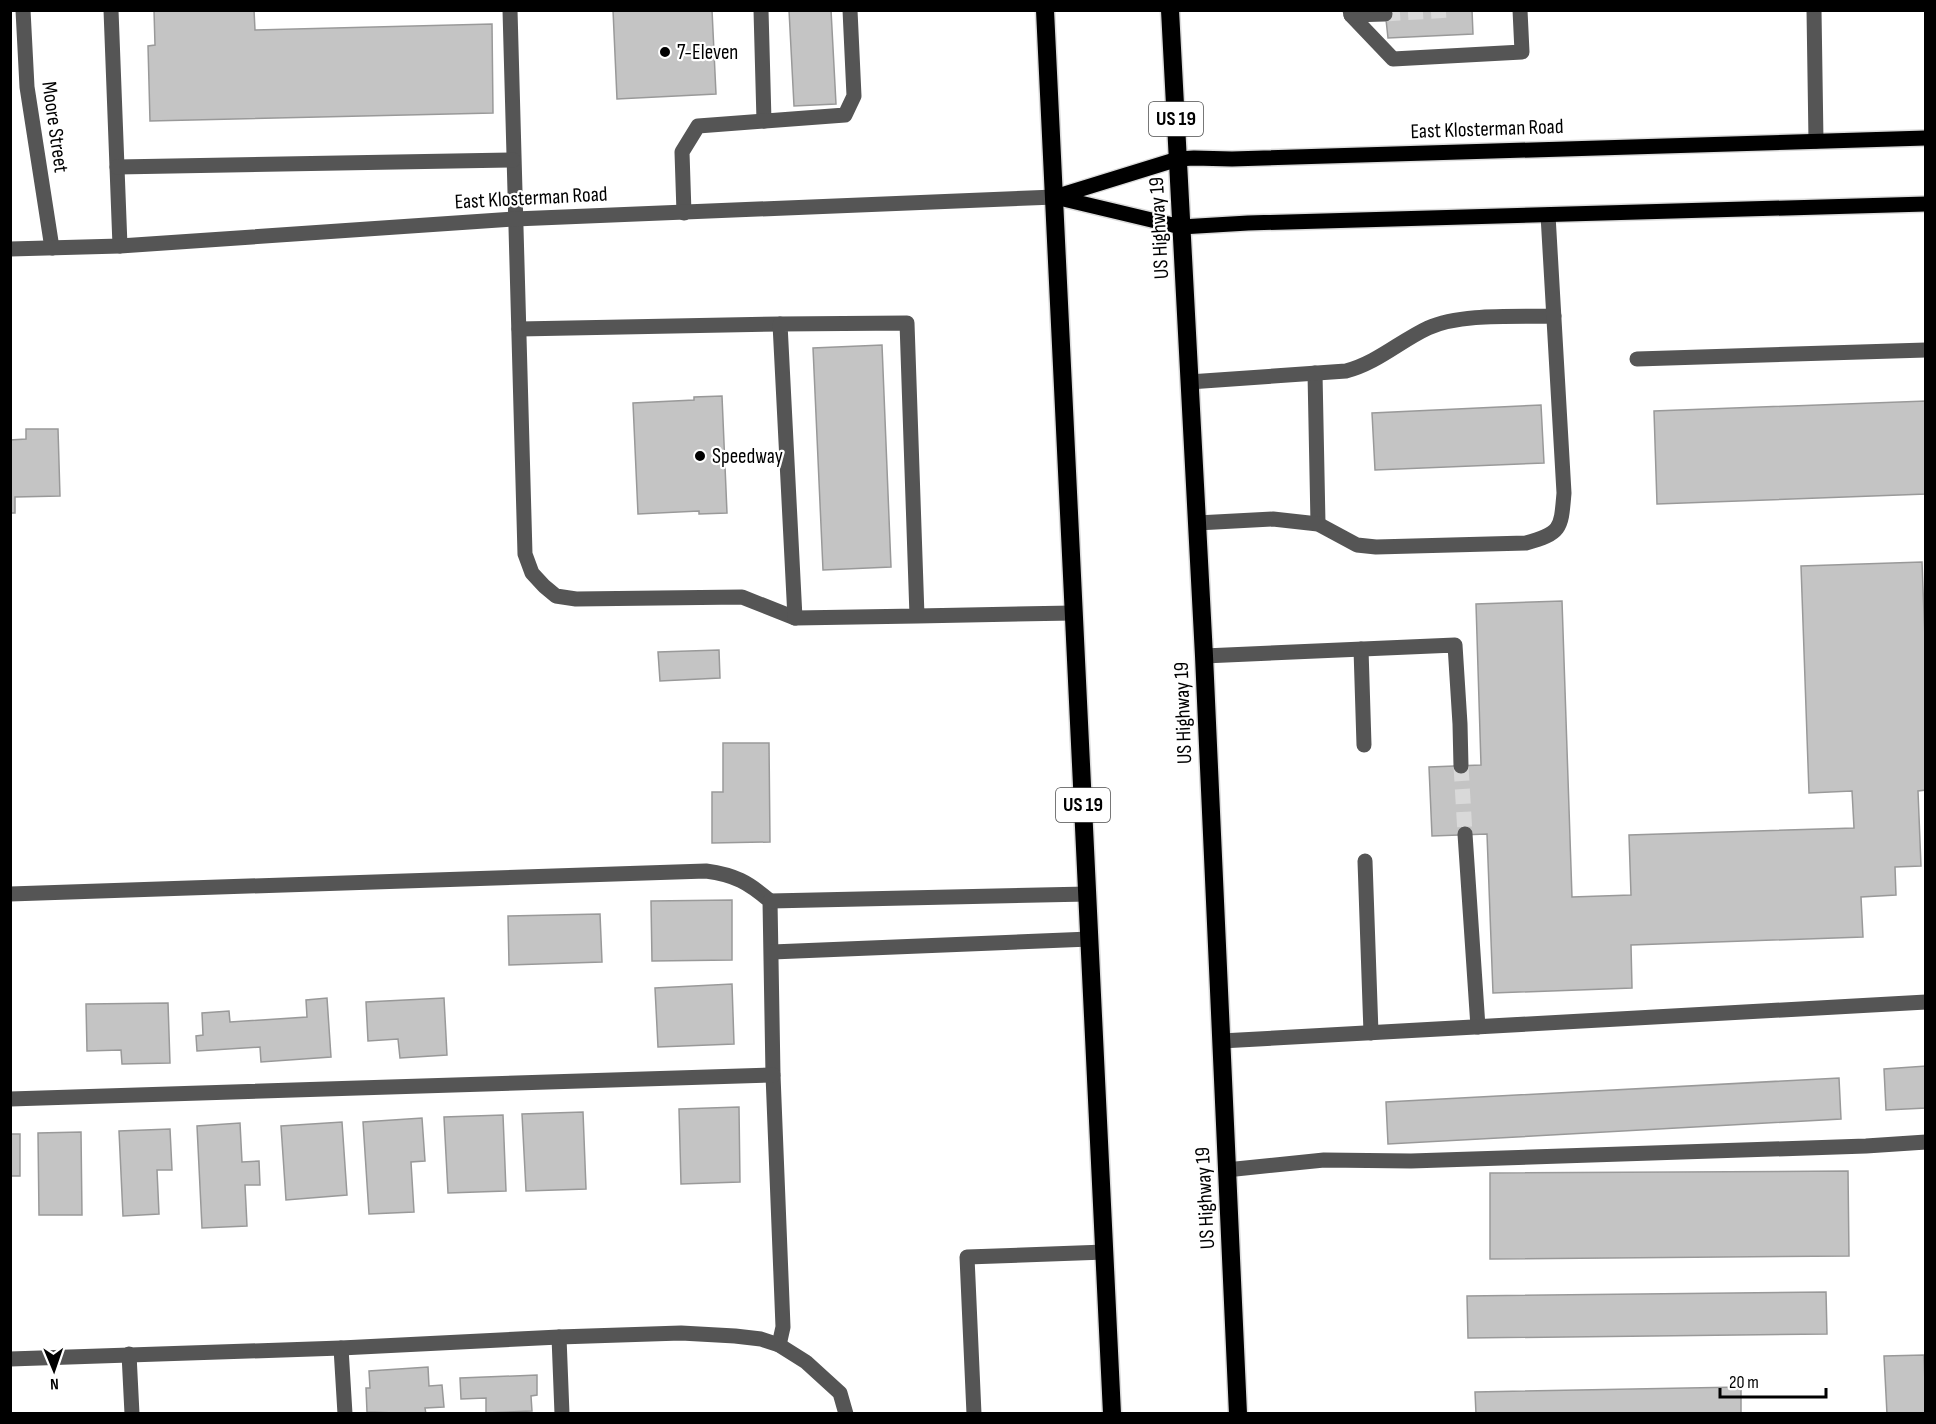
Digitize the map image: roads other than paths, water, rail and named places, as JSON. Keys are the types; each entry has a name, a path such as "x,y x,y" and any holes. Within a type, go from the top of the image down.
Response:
{"highway":[{"name":"US 19","path":"1045,10 1112,1413"},
{"name":"US Highway 19","path":"1170,10 1204,656 1238,1413"}],"main road":[{"name":"East Klosterman Road","path":"1055,197 1178,159 1926,138"},
{"name":"East Klosterman Road","path":"1055,197 1181,227 1248,223 1926,204"}],"street":[{"name":"Moore Street","path":"23,10 27,87 52,248"},
{"path":"111,10 120,246"},
{"path":"510,10 525,554 532,573 544,586 556,596 576,599 742,597 795,618 1073,613"},
{"path":"762,10 764,121"},
{"path":"684,213 682,152 698,126 845,115 854,96 850,10"},
{"path":"1350,13 1393,59 1522,52 1520,10"},
{"path":"1814,10 1816,141"},
{"path":"1350,13 1385,14"},
{"path":"117,166 513,160"},
{"name":"East Klosterman Road","path":"10,249 120,246 515,219 1055,197"},
{"path":"1197,523 1273,519 1318,524 1357,545 1376,547 1526,543 1547,537 1558,529 1564,493 1548,215"},
{"path":"1189,382 1346,371 1360,368 1429,328 1458,320 1554,316"},
{"path":"519,329 907,323 917,616"},
{"path":"780,324 795,618"},
{"path":"1636,358 1926,350"},
{"path":"1315,373 1318,524"},
{"path":"1204,656 1455,645 1461,766"},
{"path":"1361,649 1364,745"},
{"path":"1465,834 1478,1027"},
{"path":"1365,861 1371,1033"},
{"path":"10,894 706,871 724,873 750,884 770,901 1088,894"},
{"path":"770,901 773,1075 783,1327 779,1345"},
{"path":"772,952 1090,939"},
{"path":"1221,1041 1926,1002"},
{"path":"10,1099 773,1075"},
{"path":"1226,1170 1324,1161 1411,1161 1926,1142"},
{"path":"974,1413 967,1257 1104,1252"},
{"path":"10,1359 341,1348 681,1333 742,1336 779,1345 806,1362 840,1393 846,1413"},
{"path":"559,1337 562,1413"},
{"path":"341,1348 345,1413"},
{"path":"129,1354 132,1413"}],"tunnel":[{"path":"1385,14 1450,10"},
{"path":"1461,766 1465,834"}],"place":[{"name":"7-Eleven","path":"665,52"},
{"name":"Speedway","path":"700,456"}]}
